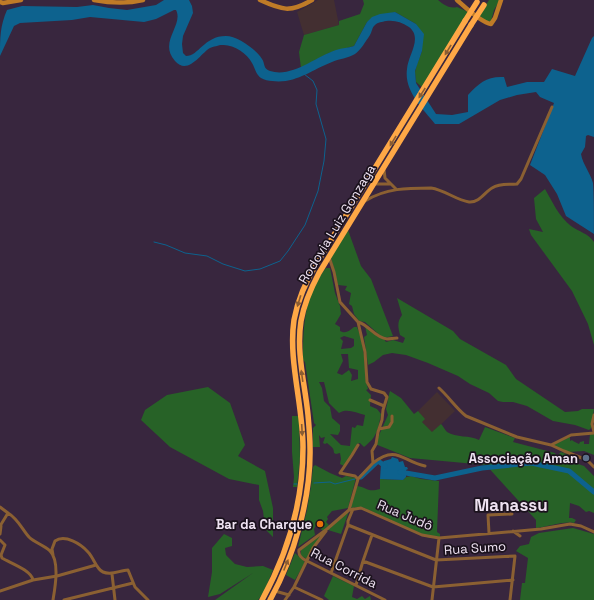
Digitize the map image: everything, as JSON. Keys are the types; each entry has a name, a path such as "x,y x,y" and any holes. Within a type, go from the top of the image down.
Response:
{"highway":[{"name":"Rodovia Luiz Gonzaga","path":"270,600 293,547 308,485 308,415 299,348 301,321 310,290 418,111 477,1"},
{"name":"Rodovia Luiz Gonzaga","path":"262,600 287,545 300,489 303,464 302,427 293,339 294,320 298,304 304,288 318,261 413,107 433,81 486,2"}],"main road":[{"path":"0,2 3,3 21,0"},
{"path":"94,0 114,3 131,3 143,0"},
{"path":"260,0 279,8 293,9 312,0"},
{"path":"457,0 486,22 491,24 495,18 501,0"}],"street":[{"path":"362,203 377,195 396,189 437,189 462,200 473,202 477,201 495,186 500,184 516,184 521,179 552,107"},
{"path":"384,166 383,172 391,190"},
{"path":"373,185 378,183 384,185 389,184 396,189"},
{"path":"329,257 334,272 340,302 358,322 365,325 378,336 386,339 397,338"},
{"path":"358,322 365,352 367,382 371,389 384,393 387,397 376,444 372,451 374,463"},
{"path":"439,388 448,396 460,411 471,418 522,439 551,446 587,460 594,467"},
{"path":"370,400 384,406"},
{"path":"551,446 572,435 594,432 592,424 594,415"},
{"path":"379,429 389,427 392,422 392,416"},
{"path":"358,445 340,473 355,476 358,479"},
{"path":"293,547 299,550 327,529 348,510 358,479 381,456 391,454 399,455 417,464 425,466"},
{"path":"0,507 18,522 30,538 50,551 53,555"},
{"name":"Rua Judô","path":"348,510 362,508 366,509 422,536 439,538 541,529 570,524 580,526 594,532"},
{"path":"332,572 353,509"},
{"path":"0,534 0,526 10,514"},
{"path":"489,533 488,515 512,514"},
{"path":"348,525 436,560"},
{"path":"286,600 313,548 327,529"},
{"path":"513,531 520,536"},
{"path":"356,585 362,561 372,535"},
{"path":"432,600 439,538"},
{"path":"53,600 57,576 52,549 55,541 58,539 66,539 76,543 88,551 96,565 103,572 112,574 128,570 133,583 148,600"},
{"path":"0,540 5,545 1,556 28,572 32,576 33,580"},
{"name":"Rua Corrida","path":"299,550 301,557 307,561 332,572 385,600"},
{"name":"Rua Sumo","path":"436,560 515,556 513,580"},
{"path":"362,561 433,587 513,580 510,600"},
{"path":"0,591 33,580 57,576 96,565"},
{"path":"112,574 115,600"},
{"path":"64,600 133,583"},
{"path":"294,587 322,600"},
{"path":"275,591 289,595"}],"shaded area":[{"path":"318,0 334,0 339,25 304,35 297,12"},
{"path":"437,392 455,411 432,433 422,422 418,411"}],"green space":[{"path":"363,0 438,0 447,6 457,7 468,12 423,88 416,82 415,72 422,51 416,24 395,12 367,22 354,46 329,53 301,68 299,52 304,35 339,25 339,21 360,14 364,4"},
{"path":"489,0 500,0 494,10 491,21 487,22 479,16"},
{"path":"545,189 556,209 563,218 594,242 594,345 588,324 572,291 531,235 529,229 543,232 536,219 534,198"},
{"path":"348,230 361,266 371,279 393,336 383,338 365,322 359,321 354,314 352,306 349,304 351,293 345,290 347,286 338,285 331,258"},
{"path":"326,268 330,268 341,314 335,324 340,327 340,331 344,332 357,327 364,353 368,389 366,390 371,395 370,406 377,409 381,414 378,429 372,440 364,447 360,443 357,444 353,454 344,466 340,464 340,453 334,453 332,447 327,443 323,443 325,437 321,438 319,435 320,447 313,447 313,428 316,425 314,423 305,362 303,360 303,348 306,312 313,289","holes":["344,336 354,339 354,346 351,348 341,349 343,341 340,338","341,354 348,354 349,368 358,370 358,379 351,381 352,375 349,370 342,375 337,373 343,361","319,382 324,382 329,403 339,413 348,411 365,415 363,426 357,425 355,428 352,427 350,446 341,445 330,434 338,435 340,425 332,418 330,407 324,401 322,388"]},
{"path":"397,298 453,331 460,339 506,365 516,379 565,412 578,411 582,409 594,409 591,428 589,430 575,425 553,421 527,406 513,402 498,401 489,393 470,384 458,376 406,355 392,353 383,355 368,365 364,337 367,335 365,326 386,342 393,340 403,343 405,338 400,335 398,327 399,320 402,315"},
{"path":"208,387 230,403 245,445 238,456 265,471 273,508 273,537 265,527 263,511 259,500 259,485 229,479 170,447 141,420 145,410 167,395"},
{"path":"390,391 401,398 414,414 418,411 425,419 422,422 432,432 441,424 447,432 451,434 471,437 479,440 485,427 515,438 513,442 555,453 557,456 561,452 579,459 578,464 584,466 594,476 594,513 589,511 586,512 579,506 570,503 569,518 576,520 574,523 536,528 536,520 486,465 410,458 375,444 388,415 386,409"},
{"path":"292,416 299,416 300,458 297,487 293,487"},
{"path":"590,434 594,434 594,455 584,451 568,452 553,445 570,437 570,441 572,440 579,444 580,442 584,441 584,444 589,444"},
{"path":"315,465 342,478 346,476 356,478 348,508 332,511 327,517 328,519 326,522 329,525 323,531 316,525 314,529 315,535 298,547 307,510 313,467"},
{"path":"411,476 439,481 437,532 440,534 440,538 429,538 362,507 350,508 357,486 370,490 376,490 380,489 380,479 403,480 406,477"},
{"path":"349,511 341,534 328,530"},
{"path":"573,528 594,534 594,600 520,600 522,583 525,583 528,558 516,551 520,546 529,544 531,537 539,533"},
{"path":"324,533 307,559 301,556 301,550"},
{"path":"224,534 232,538 232,546 225,548 226,555 235,564 247,567 263,566 273,570 264,592 258,600 215,600 253,573 220,594 208,597 212,572 212,548"},
{"path":"295,553 304,561 304,564 295,580 286,575"},
{"path":"333,576 354,586 352,597 357,599 362,596 365,599 370,596 371,600 329,600 324,596"}],"water":[{"path":"164,0 189,0 192,6 193,13 183,36 182,44 183,53 186,56 195,53 212,39 226,36 235,38 246,44 259,55 268,70 278,72 287,72 303,66 328,53 354,46 367,22 372,17 380,14 395,12 416,24 424,34 422,51 415,71 416,83 436,114 452,115 468,112 468,95 476,87 488,79 504,77 507,87 527,82 544,82 552,69 575,76 594,36 594,137 588,135 586,136 585,147 581,154 583,162 593,183 594,234 566,216 557,194 545,175 530,165 554,103 540,97 536,92 517,95 500,100 459,124 435,124 415,99 408,85 407,69 414,47 415,36 409,27 398,22 386,21 376,24 357,53 324,65 303,76 281,81 268,81 261,78 247,56 239,50 226,45 219,45 210,48 189,65 180,65 170,54 169,47 177,22 178,16 176,10 156,19 144,22 90,17 72,20 20,23 14,26 0,56 1,32 7,10 22,6 77,7 93,5 127,10 156,5"},
{"path":"392,457 398,459 399,462 403,461 405,467 408,469 406,470 406,477 403,480 380,479 381,464"}],"waterway":[{"path":"154,242 185,253 207,256 223,264 245,271 260,269 280,261 305,225 318,191 324,161 326,139 316,104 317,90 313,81 304,74"},
{"path":"361,477 378,461 385,466"},
{"path":"400,472 435,478 482,468 531,463 569,471 594,492"},
{"path":"314,483 330,482 335,484 355,479"}],"place":[{"name":"Associação Aman","path":"586,458"},
{"name":"Bar da Charque","path":"320,524"}],"district":[{"name":"Manassu","path":"511,505"}]}
